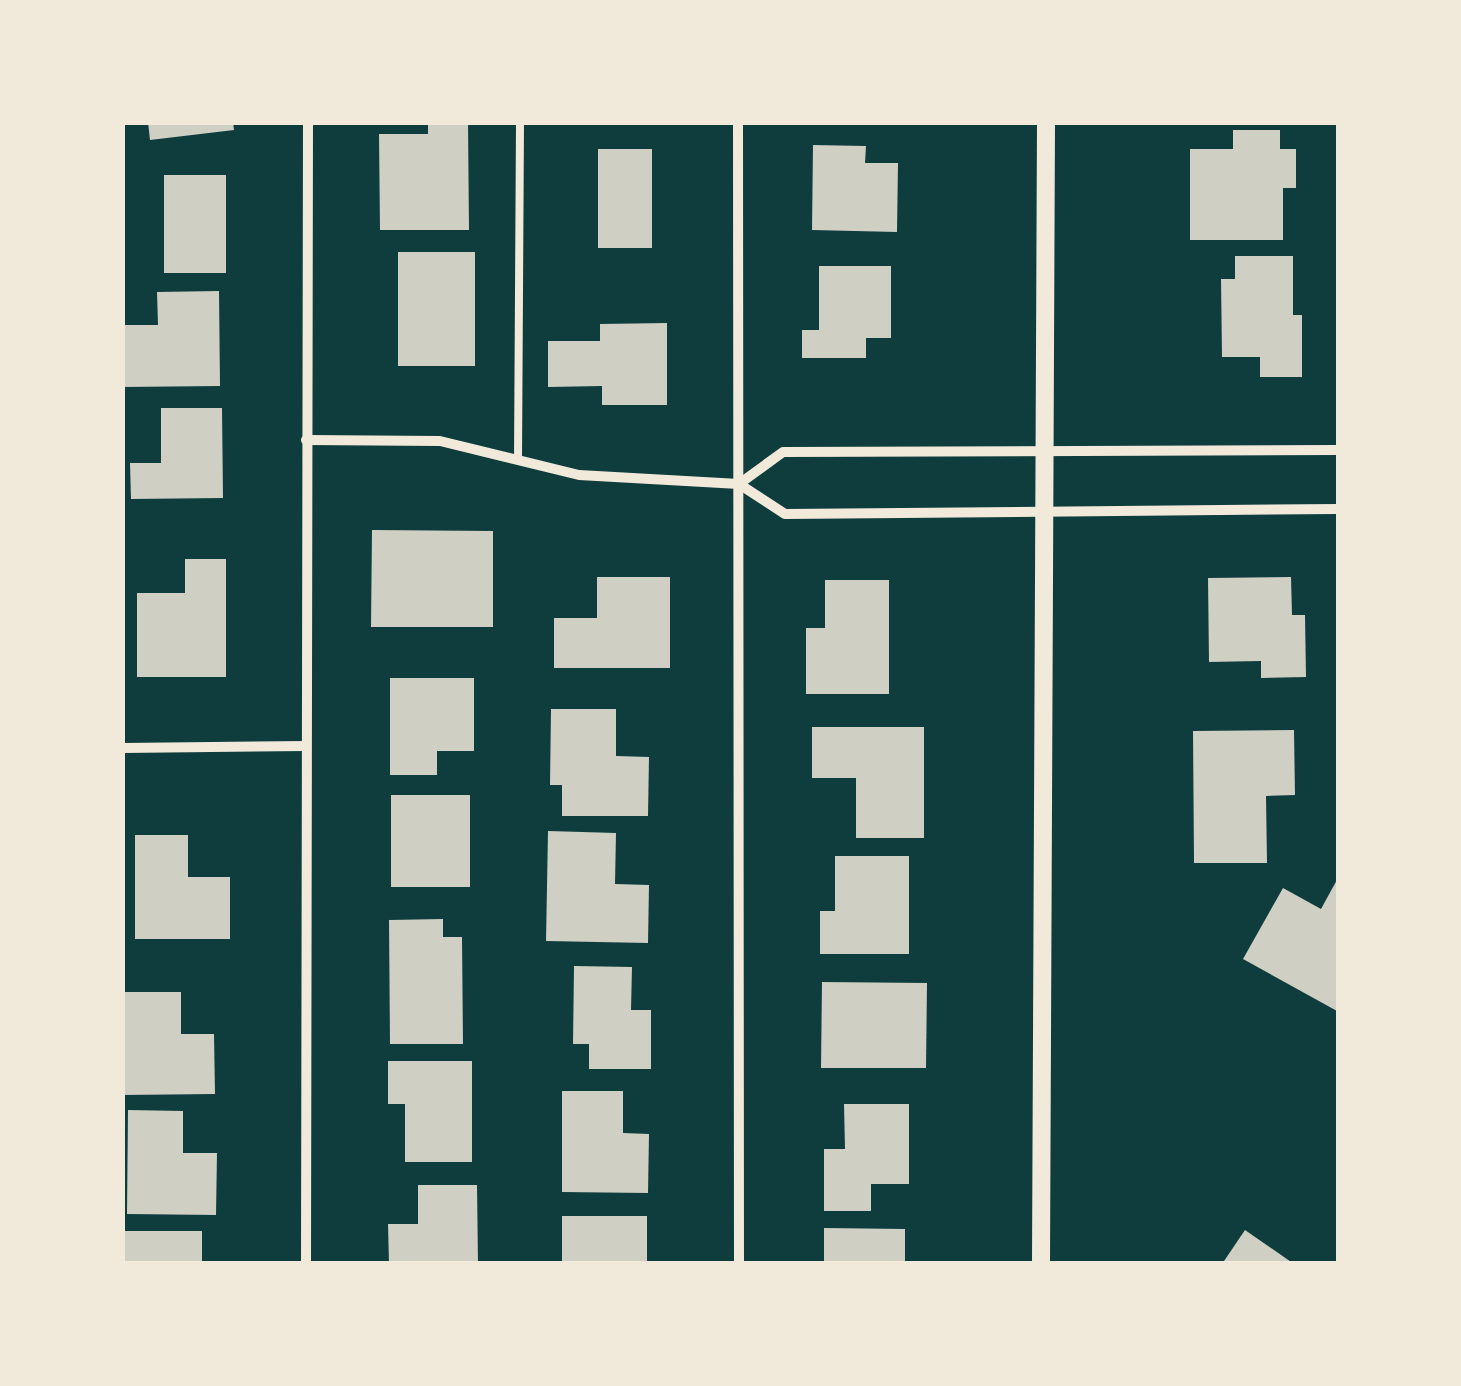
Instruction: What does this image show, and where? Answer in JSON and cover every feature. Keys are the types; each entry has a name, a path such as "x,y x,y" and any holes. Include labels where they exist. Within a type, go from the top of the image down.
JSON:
{"street":[{"path":"306,1264 308,122"},
{"path":"738,122 740,1264"},
{"path":"1040,1264 1046,122"},
{"path":"306,440 440,441 579,475 739,484 785,514 1338,509"},
{"path":"739,484 782,452 1338,450"},
{"path":"122,748 306,746"}],"lane":[{"path":"518,460 520,122"}],"building":[{"path":"148,122 233,122 234,130 150,140"},
{"path":"428,122 468,122 469,230 380,230 379,134 428,134"},
{"path":"1233,130 1280,130 1280,149 1296,149 1296,188 1283,188 1283,240 1190,240 1190,149 1233,149"},
{"path":"813,145 866,146 865,163 898,163 897,232 812,230"},
{"path":"598,149 652,149 652,248 598,248"},
{"path":"164,175 226,175 226,273 164,273"},
{"path":"398,252 475,252 475,366 398,366"},
{"path":"1235,256 1293,256 1293,315 1302,315 1302,377 1260,377 1260,357 1222,357 1221,279 1235,279"},
{"path":"819,266 891,266 891,338 866,338 866,358 802,358 802,330 819,330"},
{"path":"219,291 220,386 122,387 122,325 158,325 157,292"},
{"path":"667,323 667,405 602,405 602,386 548,387 548,341 600,341 600,324"},
{"path":"161,408 222,408 223,498 131,499 130,463 161,463"},
{"path":"372,530 493,531 493,627 371,627"},
{"path":"185,559 226,559 226,677 137,677 137,593 185,593"},
{"path":"597,577 670,577 670,668 554,668 554,618 597,618"},
{"path":"1291,577 1292,615 1305,615 1306,677 1261,678 1261,661 1209,662 1208,578"},
{"path":"825,580 889,580 889,694 806,694 806,628 825,628"},
{"path":"390,678 474,678 474,751 437,751 437,775 390,775"},
{"path":"551,709 616,709 616,756 649,757 648,816 562,816 562,785 550,785"},
{"path":"812,727 924,727 924,838 856,838 856,778 812,778"},
{"path":"1294,730 1295,795 1266,796 1267,863 1194,863 1193,731"},
{"path":"391,795 470,795 470,887 391,887"},
{"path":"548,831 616,833 615,884 649,885 648,943 546,941"},
{"path":"135,835 188,835 188,877 230,877 230,939 135,939"},
{"path":"835,856 909,856 909,954 820,954 820,911 835,911"},
{"path":"1338,878 1337,1011 1243,959 1283,888 1321,909"},
{"path":"443,919 443,937 462,937 463,1044 390,1044 389,920"},
{"path":"574,966 632,967 631,1010 651,1010 651,1069 589,1069 589,1044 573,1044"},
{"path":"822,982 927,983 926,1068 821,1068"},
{"path":"122,992 181,992 181,1034 214,1034 215,1094 122,1095"},
{"path":"388,1061 472,1061 472,1162 405,1162 405,1104 388,1104"},
{"path":"562,1091 623,1091 623,1133 649,1134 648,1193 562,1192"},
{"path":"844,1104 909,1104 909,1184 871,1184 871,1211 824,1211 824,1149 845,1149"},
{"path":"128,1110 183,1111 183,1153 217,1153 216,1215 127,1214"},
{"path":"418,1185 477,1185 478,1264 389,1264 388,1224 418,1224"},
{"path":"562,1216 647,1216 647,1264 562,1264"},
{"path":"824,1228 905,1229 905,1264 824,1264"},
{"path":"1245,1230 1294,1264 1222,1264"},
{"path":"123,1231 202,1231 202,1264 123,1264"}]}
